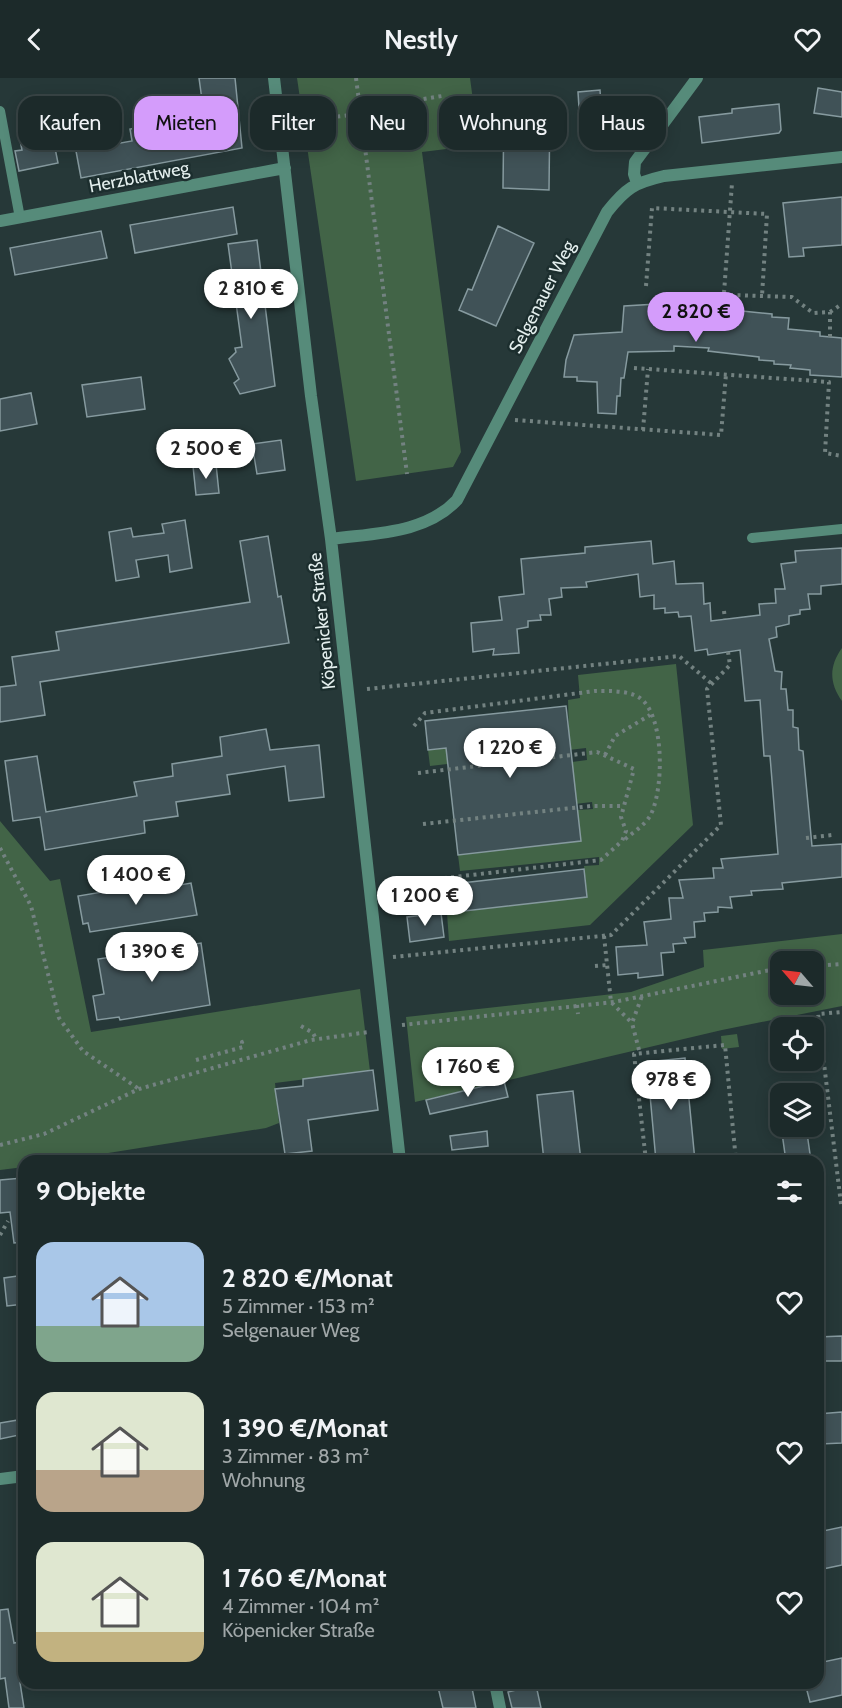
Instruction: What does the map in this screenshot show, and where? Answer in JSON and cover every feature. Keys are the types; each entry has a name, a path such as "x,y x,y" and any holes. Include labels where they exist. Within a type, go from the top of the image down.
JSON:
{"street":[{"name":"Köpenicker Straße","path":"274,78 331,539 399,1155"},
{"path":"637,183 634,174 635,162 697,78"},
{"name":"Selgenauer Weg","path":"331,539 414,527 444,514 457,500 607,212 622,192 637,183 664,176 842,157"},
{"name":"Herzblattweg","path":"0,221 285,168"},
{"path":"0,1479 18,1477"},
{"path":"496,1689 500,1708"}],"lane":[{"path":"0,111 20,218"},
{"path":"752,538 842,529"}],"path":[{"path":"356,78 358,96"},
{"path":"364,150 407,474"},
{"path":"724,293 731,169"},
{"path":"646,286 652,208 730,210 766,214 762,296"},
{"path":"730,295 792,297 813,313 830,312 842,304"},
{"path":"830,312 830,337"},
{"path":"634,368 829,381 825,453 842,456"},
{"path":"644,430 648,369"},
{"path":"515,420 721,435 726,374"},
{"path":"724,611 725,619"},
{"path":"393,957 611,934 721,825 707,689 730,665 728,652"},
{"path":"367,689 679,656 712,684"},
{"path":"414,726 425,713 595,691 615,691 639,697 650,715 658,751 659,790 650,816 601,860 428,880"},
{"path":"605,755 615,736 650,715"},
{"path":"418,773 597,752 634,769 621,817 626,831 622,841"},
{"path":"423,824 591,806 623,806"},
{"path":"806,838 832,835"},
{"path":"0,848 31,906 59,1018 83,1051 139,1089"},
{"path":"604,936 611,1002 632,1023 639,1050"},
{"path":"824,965 842,964"},
{"path":"596,966 607,965"},
{"path":"402,1025 611,1002 770,970"},
{"path":"632,1023 642,996"},
{"path":"577,1005 578,1014"},
{"path":"841,1204 818,1014 842,1012"},
{"path":"301,1026 313,1033 316,1039"},
{"path":"0,1145 44,1134 139,1089 316,1039 369,1032"},
{"path":"196,1060 234,1052 243,1047 242,1042 246,1041"},
{"path":"645,1155 634,1054 725,1045 735,1155"},
{"path":"234,1052 237,1061"},
{"path":"189,1075 191,1082"},
{"path":"125,1096 127,1102"},
{"path":"0,1235 8,1221"}],"green space":[{"path":"297,78 470,78 472,96 439,96 439,150 422,152 461,452 453,467 356,481 308,150 336,150 336,96 300,96"},
{"path":"842,648 842,701 835,688 832,674 835,661"},
{"path":"676,664 693,825 590,925 449,941 447,913 587,897 584,866 599,865 599,857 460,871 458,855 581,841 577,810 593,809 592,802 454,818 452,804 574,790 572,762 587,760 586,748 430,766 428,750 569,734 568,700 580,698 578,675"},
{"path":"0,821 50,881 60,879 91,1032 360,989 370,1071 275,1083 279,1123 266,1128 96,1155 18,1155 18,1168 0,1170"},
{"path":"842,934 842,1006 787,1017 770,1017 770,1020 415,1102 406,1017 631,992 704,967 703,950"},
{"path":"737,1034 739,1047 722,1049 721,1036"}],"building":[{"path":"199,78 235,78 237,96 201,96"},
{"path":"818,88 842,92 842,117 814,113"},
{"path":"600,90 600,96 579,96 579,108 578,92"},
{"path":"779,104 781,130 779,133 702,143 699,117 732,113 732,109"},
{"path":"238,108 242,148 238,149"},
{"path":"134,128 134,150 231,150 81,178 76,151 122,150 122,143 132,141 130,129"},
{"path":"55,150 58,163 19,171 15,151"},
{"path":"503,150 549,150 549,190 503,188"},
{"path":"842,197 842,245 803,248 804,256 789,257 783,203"},
{"path":"233,207 237,234 135,253 130,225"},
{"path":"498,226 534,243 496,326 459,310 468,289 472,290"},
{"path":"101,231 107,258 15,275 10,248"},
{"path":"257,240 275,386 240,394 234,383 239,379 229,359 236,352 235,348 242,347 228,244"},
{"path":"657,301 703,303 703,307 772,314 772,317 789,318 788,329 820,332 820,336 842,338 842,377 810,375 810,370 790,368 791,365 774,364 774,361 759,360 759,357 708,351 709,348 674,346 674,351 628,352 624,378 621,378 620,396 617,396 616,414 598,413 597,382 577,381 577,377 564,377 566,360 574,335 622,332 624,306 657,304"},
{"path":"141,377 145,409 87,417 82,385"},
{"path":"31,393 37,424 0,431 0,399"},
{"path":"281,440 285,470 257,474 252,444"},
{"path":"216,464 219,493 196,495 193,466"},
{"path":"185,520 192,568 170,572 168,555 136,560 139,577 116,581 109,532 131,528 133,537 164,533 162,524"},
{"path":"268,536 278,597 281,596 289,643 40,682 45,715 0,722 0,687 16,685 12,657 59,650 56,632 250,602 240,541"},
{"path":"651,541 653,564 674,561 676,584 703,583 704,604 710,603 711,621 760,615 759,604 776,603 775,589 785,589 781,564 796,562 795,551 842,548 842,584 821,586 821,594 808,594 810,609 800,610 800,614 789,616 789,624 776,627 777,637 769,639 775,671 782,672 781,689 786,689 788,710 793,710 793,727 798,728 799,750 803,751 812,846 842,844 842,877 782,883 783,889 751,891 752,895 730,897 732,908 718,907 718,912 704,913 705,921 694,922 695,937 684,938 686,943 673,944 674,952 661,953 663,975 638,978 638,973 618,975 616,947 647,945 644,922 671,919 669,898 683,898 679,880 714,878 713,868 723,868 721,859 778,854 770,756 764,756 760,700 745,701 740,650 708,655 707,649 695,651 691,616 679,617 678,612 665,613 665,608 654,609 654,595 640,597 638,574 586,582 587,587 561,588 562,597 549,599 551,615 540,615 541,620 528,621 528,627 517,629 519,653 493,655 494,649 473,652 471,623 502,620 499,597 524,594 521,559 585,553 585,547"},
{"path":"566,706 581,841 458,855 446,748 428,750 425,721"},
{"path":"266,729 270,750 319,745 324,797 289,801 285,766 227,775 230,794 176,802 178,816 144,821 145,833 45,850 40,817 13,821 5,761 37,756 46,812 137,796 134,782 173,776 172,764 222,756 220,737"},
{"path":"584,869 587,897 447,913 444,885"},
{"path":"156,883 157,889 191,883 197,915 90,932 88,923 83,924 78,896"},
{"path":"441,913 444,937 410,942 407,917"},
{"path":"201,943 210,1005 120,1020 119,1017 97,1020 93,996 104,994 98,959"},
{"path":"685,1058 694,1155 655,1155 647,1062"},
{"path":"373,1070 378,1110 308,1120 312,1151 285,1154 275,1089 303,1086 303,1079"},
{"path":"504,1081 508,1097 430,1114 426,1100"},
{"path":"573,1091 580,1155 543,1155 537,1095"},
{"path":"487,1131 488,1146 452,1150 450,1136"},
{"path":"783,1137 808,1137 810,1155 785,1155"},
{"path":"18,1178 18,1243 14,1243 10,1212 0,1213 0,1180"},
{"path":"18,1276 18,1305 7,1306 4,1278"},
{"path":"842,1336 842,1361 824,1361 824,1337"},
{"path":"842,1412 842,1443 824,1444 824,1414"},
{"path":"18,1420 18,1435 0,1439 0,1423"},
{"path":"842,1527 842,1565 824,1569 824,1531"},
{"path":"8,1609 14,1643 18,1642 18,1689 21,1689 24,1708 9,1708 5,1678 0,1679 0,1610"},
{"path":"842,1658 842,1695 810,1702 807,1689 824,1689 824,1662"},
{"path":"438,1689 472,1689 476,1708 443,1708"},
{"path":"537,1689 541,1708 512,1708 508,1692"}]}
